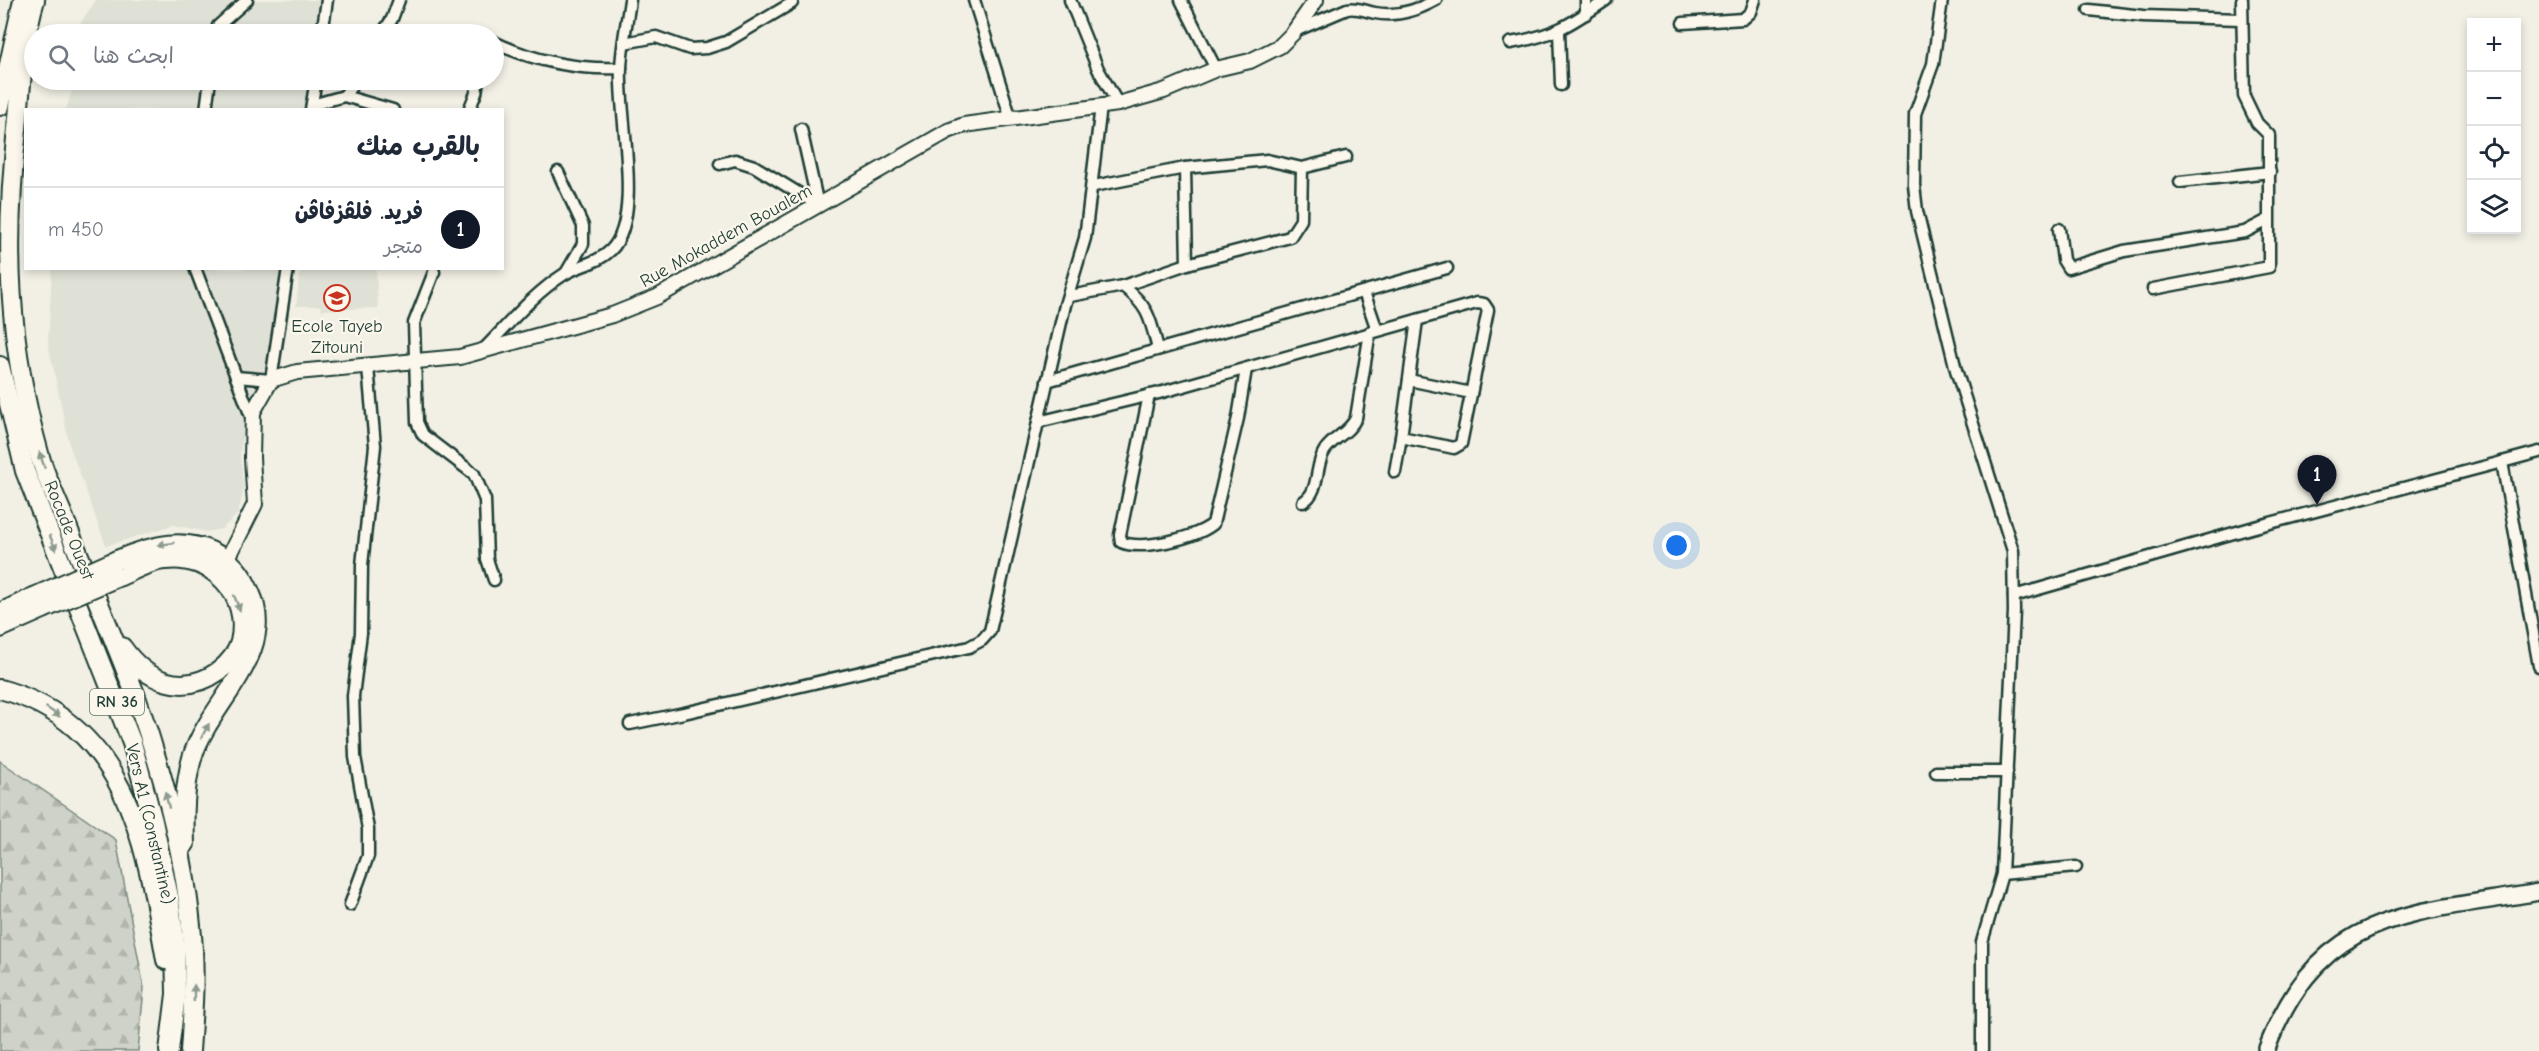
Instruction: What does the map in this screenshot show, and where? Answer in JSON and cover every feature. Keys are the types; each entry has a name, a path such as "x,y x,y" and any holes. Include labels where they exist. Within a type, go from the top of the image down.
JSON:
{"highway":[{"path":"0,106 23,0"},
{"name":"Rocade Ouest","path":"32,24 36,0"},
{"name":"Rocade Ouest","path":"24,67 11,184 8,260 11,303 22,380 41,459 155,753 186,891 191,925 195,991 190,1051"},
{"name":"Vers A1 (Constantine)","path":"0,366 25,471 129,733 150,810 170,897 175,943 176,994 169,1051"},
{"path":"108,627 130,659 148,676 170,684 191,685 209,678 227,665 239,645 243,622 238,602 223,567 207,549 172,543 150,546 118,569"},
{"path":"0,613 39,603 118,569 163,560 186,559 223,567 243,577 255,602 256,628 250,655 193,756 185,787 186,891"},
{"path":"0,628 39,603"},
{"path":"0,689 41,704 67,721 88,740 114,775 132,810 155,900 167,968 172,1026"}],"main road":[{"path":"2266,1051 2295,992 2320,960 2351,936 2399,916 2539,891"}],"street":[{"path":"220,24 247,0"},
{"path":"323,24 327,0"},
{"path":"389,24 399,0"},
{"path":"483,350 541,290 566,273 598,261 605,255 617,241 627,222 621,68 630,0"},
{"path":"974,0 1011,119"},
{"path":"1070,0 1098,69 1118,104"},
{"path":"1181,0 1216,69"},
{"name":"Rue Mokaddem Boualem","path":"271,380 297,372 460,357 612,315 657,297 948,131 964,125 1118,104 1164,91 1216,69 1250,61 1280,46 1316,0"},
{"path":"1294,31 1347,9 1354,8 1390,15 1415,9 1436,0"},
{"path":"1586,0 1586,14"},
{"path":"1510,43 1545,37 1559,31 1606,0"},
{"path":"1683,23 1743,19 1751,12 1755,0"},
{"path":"1942,0 1933,64 1915,114 1914,185 1917,211 1956,370 2013,551 2014,596 2002,874 1982,942 1982,1051"},
{"path":"2153,289 2269,267 2269,135 2258,123 2244,96 2242,0"},
{"path":"624,43 656,37 690,49 707,48 726,42 792,3"},
{"path":"2090,10 2143,16 2241,19"},
{"path":"1559,31 1561,85"},
{"path":"504,47 553,62 592,69 621,68"},
{"path":"206,108 209,90"},
{"path":"314,90 311,107 344,96 386,108"},
{"path":"344,96 348,90"},
{"path":"470,108 476,90"},
{"path":"630,724 969,647 982,640 990,631 1047,381 1085,238 1094,186 1101,106"},
{"path":"801,129 818,205"},
{"path":"1094,186 1185,168 1267,160 1302,168 1346,157"},
{"path":"720,164 735,160 754,166 818,205"},
{"path":"1185,168 1187,264"},
{"path":"1070,296 1123,286 1187,264 1290,237 1301,220 1302,168"},
{"path":"558,172 583,226 583,244 566,273"},
{"path":"2180,182 2270,172"},
{"path":"2059,229 2063,260 2068,268 2124,251 2245,232 2268,220"},
{"path":"1047,381 1447,267"},
{"path":"196,270 253,422"},
{"path":"223,567 255,504 253,412 271,380 288,270"},
{"path":"434,272 414,323 417,422 423,435 474,474 485,500 487,559 494,580"},
{"path":"1123,286 1144,305 1149,313 1158,349"},
{"path":"1303,502 1314,490 1317,469 1325,450 1353,425 1356,418 1373,331 1364,292"},
{"path":"1038,422 1246,369 1477,303 1484,304 1488,310 1466,427 1458,447 1401,437"},
{"path":"1395,472 1417,320"},
{"path":"350,905 368,856 368,829 355,757 352,696 361,633 362,565 375,446 368,367"},
{"path":"1149,395 1120,535 1121,542 1126,544 1150,546 1200,531 1213,524 1238,418 1246,369"},
{"path":"236,377 271,380"},
{"path":"1409,380 1472,393"},
{"path":"2014,596 2251,528 2539,452"},
{"path":"2502,462 2539,666"},
{"path":"207,549 230,544 242,533"},
{"path":"1936,772 2007,772"},
{"path":"2002,874 2076,867"}],"shaded area":[{"path":"96,0 324,0 320,24 81,24"},
{"path":"72,90 310,90 307,108 67,108"},
{"path":"52,270 281,270 266,366 242,439 240,456 244,488 238,514 222,529 207,532 173,525 106,546 70,447 48,343"},
{"name":"Ecole Tayeb Zitouni","path":"300,270 376,270 378,308 321,310 321,306 296,306"}],"green space":[{"path":"0,761 116,840 144,988 138,1051 0,1051"}],"place":[{"name":"Ecole Tayeb Zitouni","path":"337,298"},
{"name":"فريد. فلڤزفاڤن","path":"2317,505"}]}
